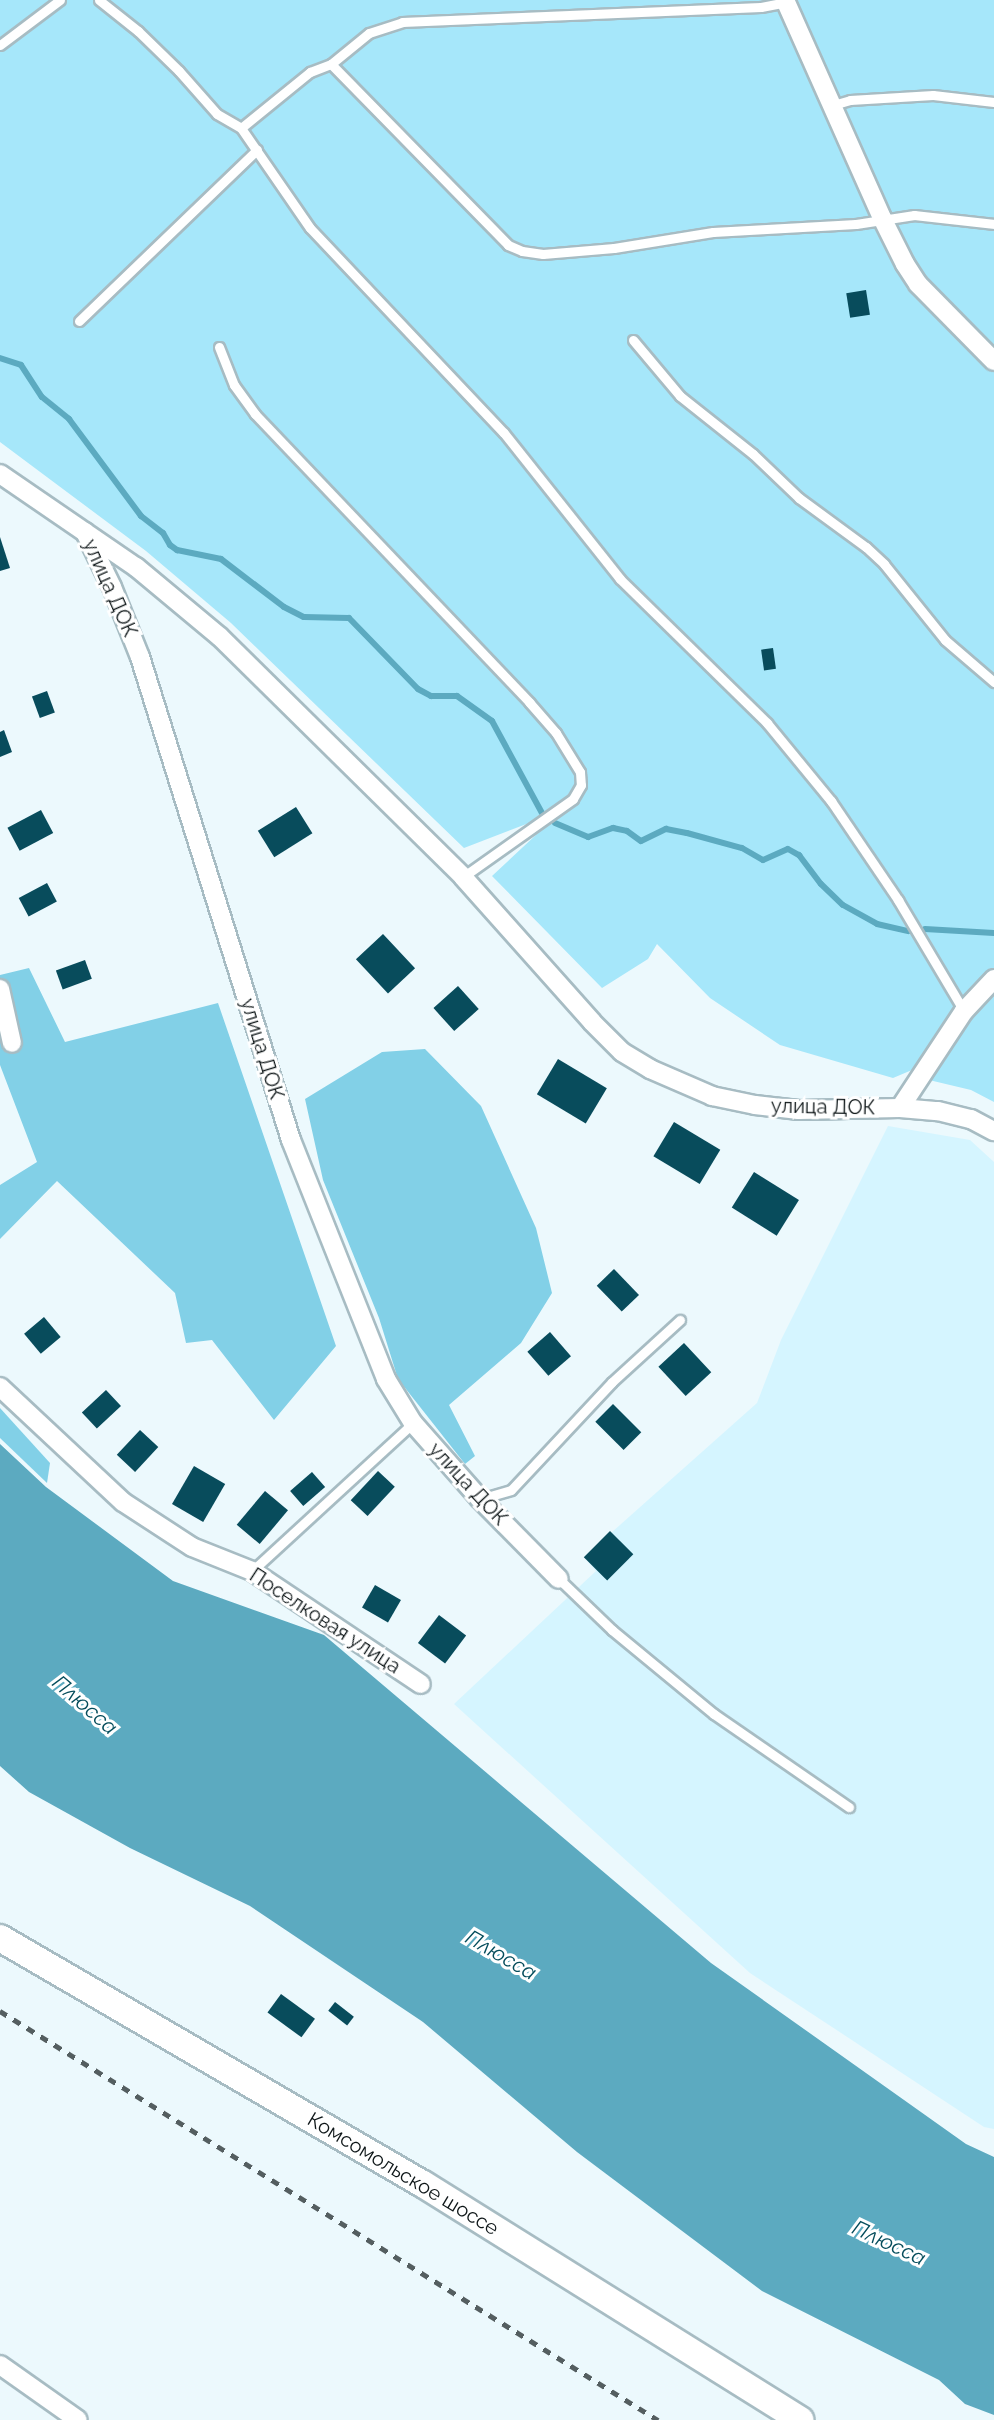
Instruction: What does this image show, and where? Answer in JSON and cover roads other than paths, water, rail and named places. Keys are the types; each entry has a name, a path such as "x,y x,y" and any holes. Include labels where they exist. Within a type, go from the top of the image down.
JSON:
{"main road":[{"name":"Комсомольское шоссе","path":"0,1938 423,2184 800,2420"}],"street":[{"path":"785,1 882,218 918,284 994,362"},
{"path":"0,474 85,530"},
{"name":"улица ДОК","path":"85,530 136,567 220,637 463,877 592,1022 622,1052 650,1069 712,1096 755,1105 799,1110 900,1108 938,1111 971,1119 994,1131"},
{"name":"улица ДОК","path":"85,530 112,587 140,657 291,1140 386,1379 413,1423 480,1499 559,1579"},
{"path":"900,1108 964,1011 994,979"},
{"path":"0,989 12,1043"},
{"name":"Поселковая улица","path":"0,1387 123,1502 192,1547 252,1571 421,1684"},
{"path":"0,2365 78,2420"}],"lane":[{"path":"0,45 60,0"},
{"path":"99,0 138,31 179,71 217,114 241,128 310,228 504,434 620,579 767,723 831,801 898,900 964,1011"},
{"path":"241,128 310,72 331,64 369,33 402,22 761,7 785,1"},
{"path":"331,64 508,245 522,251 543,254 614,248 714,232 855,224 882,218 914,215 994,224"},
{"path":"833,105 850,100 933,95 994,102"},
{"path":"79,321 257,150"},
{"path":"633,340 680,396 753,454 799,498 866,547 884,564 945,640 994,682"},
{"path":"219,347 234,385 255,414 529,702 556,733 580,772 581,785 573,799 463,877"},
{"path":"480,1499 511,1490 612,1382 680,1320"},
{"path":"252,1571 413,1423"},
{"path":"559,1579 612,1630 714,1714 849,1807"}],"water":[{"name":"Плюсса","path":"0,1444 46,1487 173,1581 324,1635 711,1963 966,2144 994,2157 994,2415 965,2404 939,2380 762,2291 577,2152 423,2022 250,1906 130,1848 29,1792 0,1766"}],"waterway":[{"path":"0,358 21,365 42,397 69,419 141,516 163,533 170,545 177,550 221,559 284,607 304,617 349,618 418,689 431,696 457,696 492,721 542,813"},
{"path":"555,823 588,837 613,828 627,831 641,841 666,829 742,848 763,860 788,849 799,855 821,884 843,905 877,924 908,931"},
{"path":"925,929 994,933"}],"railway":[{"path":"0,2011 658,2420"}]}
